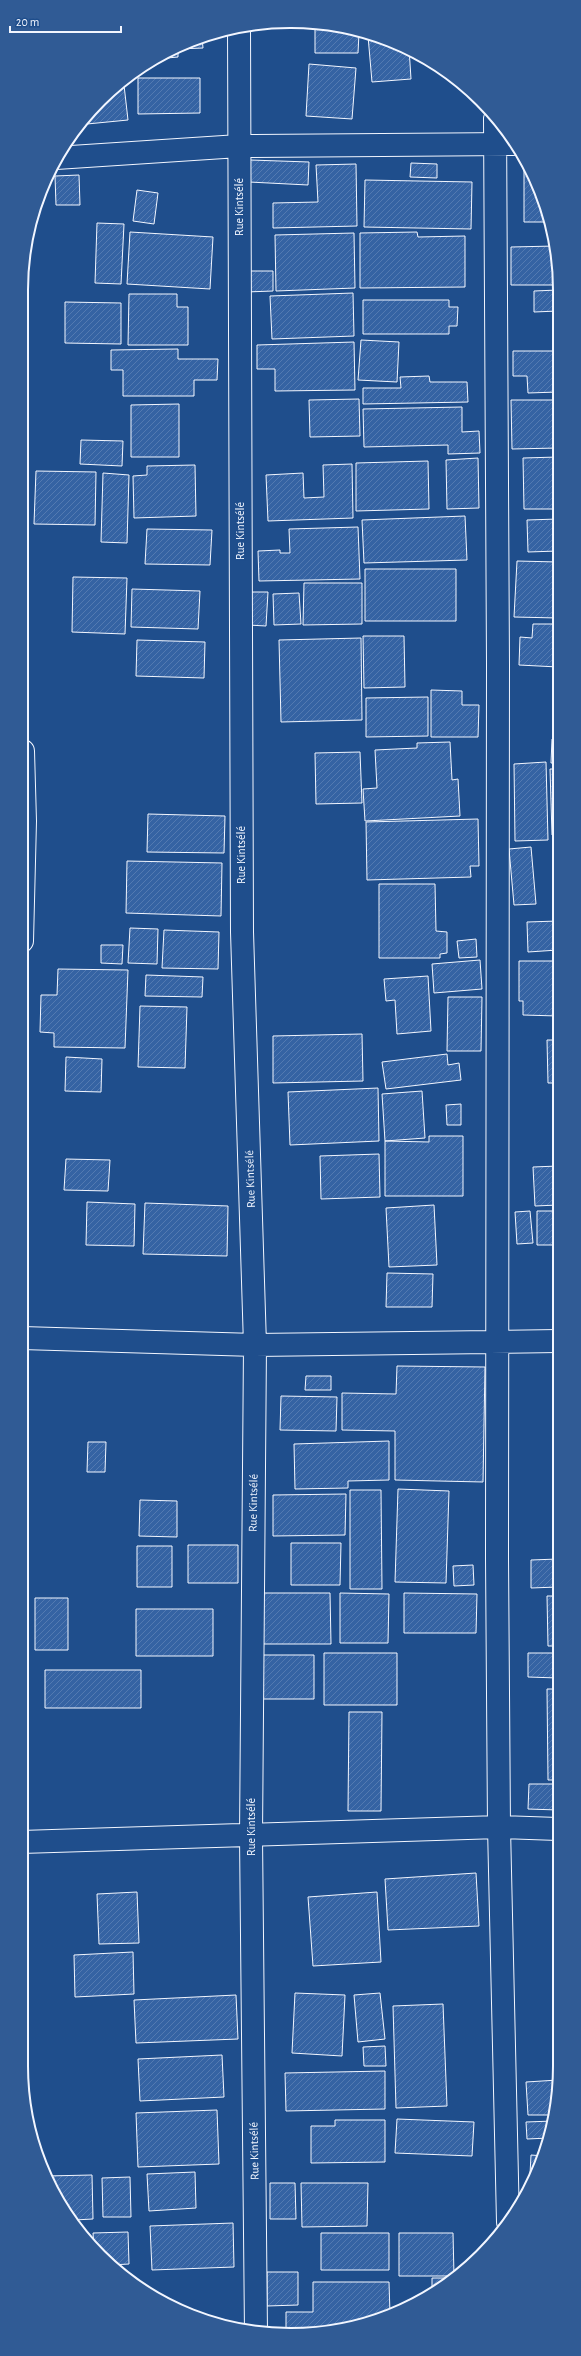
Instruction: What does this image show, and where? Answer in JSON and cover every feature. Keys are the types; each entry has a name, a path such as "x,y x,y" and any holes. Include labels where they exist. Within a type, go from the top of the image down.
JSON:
{"street":[{"name":"Rue Kintsélé","path":"239,33 238,146 242,932 255,1345 251,1836 256,2326"},
{"path":"500,132 504,144 498,656 496,1341 499,1827 508,2213"},
{"path":"64,157 238,146 504,144"},
{"path":"28,1338 255,1345 553,1340"},
{"path":"28,1842 499,1827 553,1829"}],"building":[{"path":"315,29 342,33 359,37 358,53 315,53"},
{"path":"368,40 410,56 411,79 372,82"},
{"path":"203,43 203,48 189,49"},
{"path":"178,53 178,57 169,58"},
{"path":"309,64 356,68 352,119 306,116"},
{"path":"138,78 200,78 200,113 138,114"},
{"path":"124,87 128,120 88,124"},
{"path":"250,160 309,162 308,185 249,182"},
{"path":"411,163 437,164 437,178 410,177"},
{"path":"356,164 357,226 273,228 273,203 318,202 316,165"},
{"path":"524,170 533,190 544,222 524,222"},
{"path":"79,175 80,205 56,205 55,176"},
{"path":"365,180 472,182 471,229 364,227"},
{"path":"137,190 158,193 154,224 133,221"},
{"path":"97,223 124,224 121,284 95,283"},
{"path":"130,232 213,237 210,289 127,284"},
{"path":"417,232 418,237 465,236 465,287 360,288 360,233"},
{"path":"354,233 355,288 276,291 275,235"},
{"path":"549,246 553,285 511,285 511,247"},
{"path":"245,271 273,271 273,291 246,292"},
{"path":"553,290 553,311 534,312 534,291"},
{"path":"353,293 354,336 272,339 270,296"},
{"path":"129,294 177,294 177,307 188,307 188,345 128,345"},
{"path":"363,300 449,300 449,307 458,307 457,326 449,326 449,334 363,334"},
{"path":"65,302 121,303 121,344 65,343"},
{"path":"361,340 399,342 397,382 358,380"},
{"path":"354,342 355,390 275,391 275,369 257,369 257,345"},
{"path":"178,349 178,359 218,359 217,380 194,380 194,396 123,396 123,370 111,370 111,350"},
{"path":"513,351 553,351 553,392 528,393 527,376 513,376"},
{"path":"429,376 430,382 467,382 468,402 363,404 363,388 401,388 400,377"},
{"path":"359,399 360,436 310,437 309,400"},
{"path":"511,400 553,400 553,448 512,449"},
{"path":"179,404 179,457 131,457 131,405"},
{"path":"462,407 462,432 479,431 480,453 448,454 448,445 364,447 363,409"},
{"path":"81,440 123,441 122,466 80,464"},
{"path":"553,457 553,509 524,509 523,458"},
{"path":"478,458 479,508 447,509 446,460"},
{"path":"428,461 429,509 356,511 356,463"},
{"path":"352,464 353,518 268,521 266,475 303,473 304,498 324,497 323,465"},
{"path":"195,465 196,516 134,518 133,476 147,475 147,466"},
{"path":"36,471 96,472 95,525 34,524"},
{"path":"103,473 129,475 127,543 101,542"},
{"path":"465,516 467,560 364,563 362,520"},
{"path":"553,519 553,551 528,552 527,520"},
{"path":"358,527 360,579 259,581 258,551 280,550 280,553 290,553 289,529"},
{"path":"147,529 212,530 210,565 145,564"},
{"path":"517,561 553,562 553,618 514,617"},
{"path":"365,569 456,569 456,621 365,621"},
{"path":"73,577 127,578 125,634 72,632"},
{"path":"304,583 362,583 362,624 303,625"},
{"path":"132,589 200,591 198,629 131,627"},
{"path":"250,592 268,592 266,626 248,625"},
{"path":"299,593 301,624 274,625 273,594"},
{"path":"533,624 553,624 553,667 519,665 520,637 532,638"},
{"path":"363,636 404,636 405,687 364,688"},
{"path":"361,638 362,720 281,722 279,640"},
{"path":"137,640 205,642 204,678 136,676"},
{"path":"431,690 462,691 462,705 479,705 478,737 431,737"},
{"path":"428,697 428,736 366,737 366,698"},
{"path":"552,739 553,739 553,763 551,763"},
{"path":"450,742 452,780 458,779 460,816 365,821 363,789 377,788 375,750 417,748 417,743"},
{"path":"360,752 362,803 316,804 315,753"},
{"path":"546,762 548,840 515,841 514,764"},
{"path":"550,769 553,769 552,835"},
{"path":"148,814 225,816 224,853 147,852"},
{"path":"478,819 479,866 470,866 471,877 367,880 366,822"},
{"path":"531,847 536,904 514,905 509,849"},
{"path":"127,861 222,863 221,916 126,913"},
{"path":"379,884 435,884 436,931 447,932 447,953 440,954 440,958 379,958"},
{"path":"553,921 553,950 528,952 527,922"},
{"path":"130,928 158,929 157,964 128,963"},
{"path":"164,930 219,932 218,969 162,968"},
{"path":"476,939 477,957 459,958 457,941"},
{"path":"101,945 123,945 122,964 101,963"},
{"path":"480,960 482,989 434,993 432,964"},
{"path":"519,961 553,961 553,1016 523,1015 523,1001 519,1001"},
{"path":"58,969 128,970 125,1048 54,1047 54,1033 40,1032 41,995 57,995"},
{"path":"146,975 203,977 202,997 145,996"},
{"path":"428,976 431,1031 397,1034 395,1000 386,1001 384,979"},
{"path":"448,997 482,997 481,1051 447,1051"},
{"path":"140,1006 187,1007 185,1068 138,1067"},
{"path":"362,1034 363,1081 273,1083 273,1036"},
{"path":"547,1040 553,1040 553,1083 548,1083"},
{"path":"447,1054 448,1065 459,1063 461,1080 386,1089 382,1062"},
{"path":"66,1057 102,1059 101,1092 65,1091"},
{"path":"378,1088 379,1141 290,1145 288,1092"},
{"path":"422,1091 425,1138 385,1141 382,1094"},
{"path":"461,1104 461,1125 447,1125 446,1105"},
{"path":"429,1136 463,1136 463,1196 385,1196 385,1141 429,1142"},
{"path":"379,1154 380,1197 321,1199 320,1156"},
{"path":"66,1159 110,1160 108,1191 64,1190"},
{"path":"553,1166 553,1205 535,1206 533,1167"},
{"path":"87,1202 135,1204 134,1246 86,1245"},
{"path":"145,1203 228,1206 227,1256 143,1254"},
{"path":"434,1205 437,1265 389,1267 386,1208"},
{"path":"530,1211 533,1243 517,1244 515,1212"},
{"path":"537,1211 553,1211 553,1245 537,1245"},
{"path":"387,1273 433,1274 432,1307 386,1307"},
{"path":"397,1366 485,1367 483,1482 395,1480 395,1431 342,1430 342,1393 396,1394"},
{"path":"306,1376 331,1376 331,1390 305,1390"},
{"path":"281,1396 337,1397 336,1431 280,1430"},
{"path":"389,1441 389,1480 348,1481 348,1488 295,1489 294,1444"},
{"path":"88,1442 106,1442 105,1472 87,1472"},
{"path":"398,1489 449,1491 446,1583 395,1582"},
{"path":"350,1490 381,1490 382,1589 350,1589"},
{"path":"346,1494 345,1535 273,1536 273,1495"},
{"path":"140,1500 177,1501 177,1537 139,1536"},
{"path":"291,1543 341,1543 340,1585 291,1585"},
{"path":"188,1545 238,1545 238,1583 188,1583"},
{"path":"137,1546 172,1546 172,1587 137,1587"},
{"path":"553,1559 553,1587 531,1588 531,1560"},
{"path":"473,1565 474,1585 454,1586 453,1566"},
{"path":"263,1593 330,1593 331,1644 262,1644"},
{"path":"340,1593 389,1594 388,1643 340,1643"},
{"path":"404,1593 477,1594 476,1633 404,1633"},
{"path":"547,1596 553,1596 553,1646 548,1646"},
{"path":"35,1598 68,1598 68,1650 35,1650"},
{"path":"136,1609 213,1609 213,1656 136,1656"},
{"path":"324,1653 397,1653 397,1705 324,1705"},
{"path":"528,1653 553,1653 553,1678 528,1677"},
{"path":"260,1655 314,1655 314,1699 260,1699"},
{"path":"45,1670 141,1670 141,1708 45,1708"},
{"path":"547,1689 553,1689 553,1780 548,1780"},
{"path":"349,1712 382,1712 381,1811 348,1811"},
{"path":"529,1784 553,1784 553,1810 528,1809"},
{"path":"476,1873 479,1926 388,1930 385,1879"},
{"path":"137,1892 139,1943 99,1944 97,1894"},
{"path":"377,1892 381,1962 313,1966 308,1897"},
{"path":"133,1952 134,1994 75,1997 74,1955"},
{"path":"295,1993 345,1995 342,2056 292,2053"},
{"path":"380,1993 385,2039 358,2042 354,1995"},
{"path":"236,1995 238,2039 136,2043 134,2000"},
{"path":"443,2004 447,2106 396,2108 393,2006"},
{"path":"385,2046 386,2066 364,2066 363,2047"},
{"path":"222,2055 224,2097 140,2101 138,2059"},
{"path":"385,2071 385,2109 286,2111 285,2073"},
{"path":"552,2080 548,2115 528,2115 526,2082"},
{"path":"217,2110 219,2164 138,2167 136,2113"},
{"path":"397,2119 474,2122 472,2156 395,2153"},
{"path":"335,2120 385,2120 385,2162 311,2163 311,2126 335,2126"},
{"path":"547,2121 542,2138 527,2139 526,2122"},
{"path":"531,2155 537,2155 533,2166 530,2173"},
{"path":"195,2172 196,2208 149,2211 147,2174"},
{"path":"92,2175 93,2219 78,2220 63,2197 52,2176"},
{"path":"130,2177 131,2217 103,2217 102,2178"},
{"path":"270,2183 295,2183 296,2219 270,2219"},
{"path":"301,2183 368,2183 367,2226 302,2227"},
{"path":"233,2223 234,2267 152,2270 150,2226"},
{"path":"128,2232 129,2264 119,2265 117,2263 93,2239 93,2233"},
{"path":"321,2233 389,2233 389,2270 321,2270"},
{"path":"399,2233 453,2233 454,2271 447,2276 399,2276"},
{"path":"267,2272 298,2272 298,2305 267,2306"},
{"path":"432,2278 444,2278 436,2284 432,2287"},
{"path":"313,2282 389,2282 390,2308 342,2323 325,2326 286,2328 286,2312 313,2312"}]}
